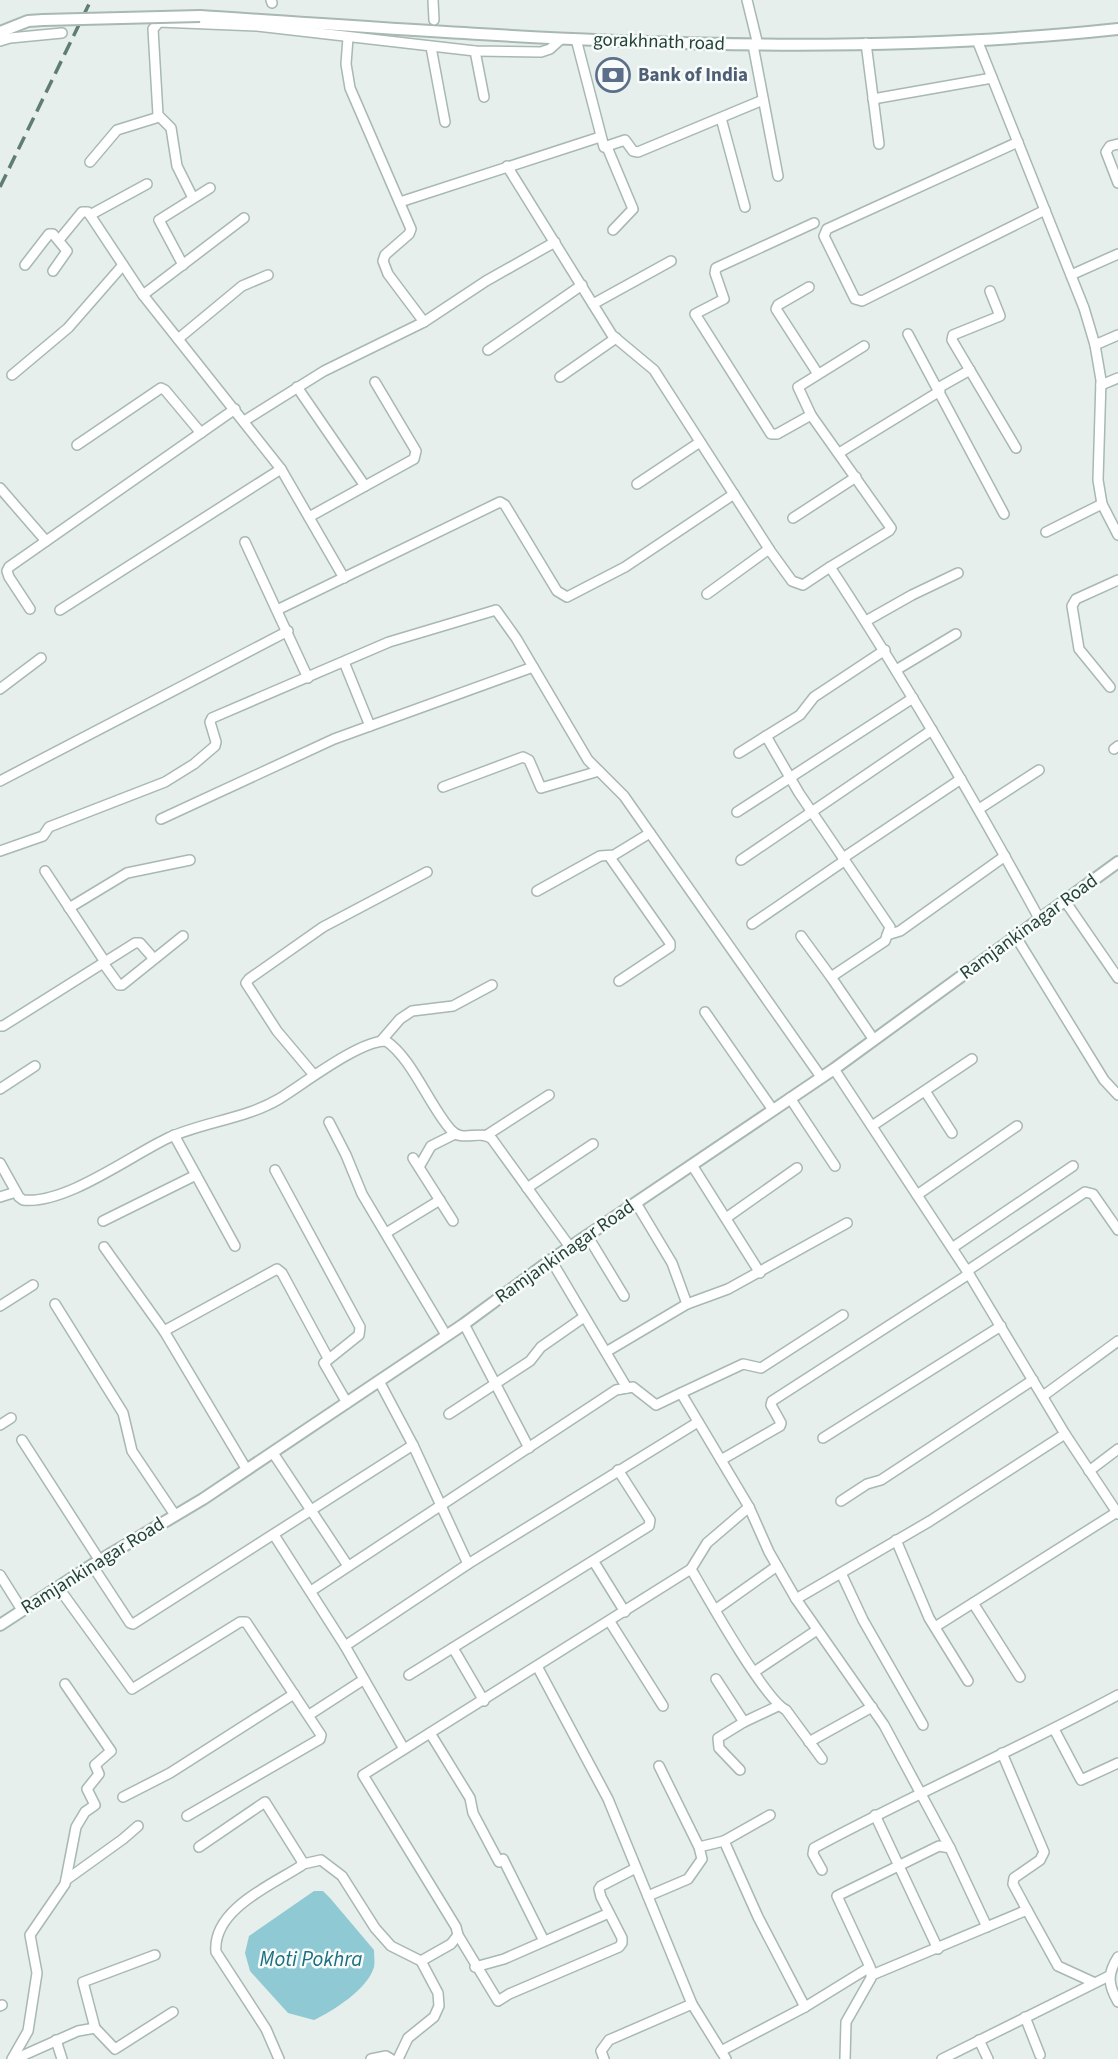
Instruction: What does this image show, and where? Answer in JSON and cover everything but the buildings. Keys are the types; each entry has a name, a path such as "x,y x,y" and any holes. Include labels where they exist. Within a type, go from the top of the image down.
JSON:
{"street":[{"path":"433,0 434,20"},
{"path":"747,0 778,176"},
{"name":"gorakhnath road","path":"0,32 28,21 200,16 561,39 755,45 977,40 1118,29"},
{"path":"193,198 177,166 171,128 159,117 153,29 159,22 257,26 475,51 541,52 550,49 561,39"},
{"path":"0,41 62,33"},
{"path":"348,38 346,64 350,88 410,223 410,234 389,250 383,261 388,274 424,322"},
{"path":"576,39 602,146 607,147 625,140 633,151 638,152 764,100"},
{"path":"977,40 1071,275 1095,345 1101,385 1098,480 1102,504 1118,535"},
{"path":"866,43 879,144"},
{"path":"431,47 445,121"},
{"path":"475,51 484,97"},
{"path":"873,99 992,78"},
{"path":"90,162 117,130 159,117"},
{"path":"721,118 746,207"},
{"path":"400,202 600,137"},
{"path":"1018,142 828,229 824,236 855,299 862,301 1045,210"},
{"path":"1118,144 1110,146 1106,152 1118,183"},
{"path":"607,147 633,209 612,230"},
{"path":"507,166 616,338 654,370 769,549 792,581 799,585 803,585 891,528 811,415 798,387 864,346"},
{"path":"90,215 147,184"},
{"path":"183,265 159,220 210,188"},
{"path":"59,240 82,212 90,215 143,295 281,469 344,578"},
{"path":"143,295 244,218"},
{"path":"811,415 777,435 771,433 695,314 724,299 715,273 716,268 814,223"},
{"path":"25,265 49,234 53,234 67,251 53,271"},
{"path":"244,421 324,371 424,322 486,281 555,242"},
{"path":"1071,275 1118,254"},
{"path":"593,304 671,261"},
{"path":"12,375 68,328 123,265"},
{"path":"178,339 242,286 268,275"},
{"path":"488,350 582,285"},
{"path":"808,287 778,305 776,309 818,374"},
{"path":"990,291 1000,316 952,337 1016,448"},
{"path":"908,334 1004,514"},
{"path":"1095,345 1118,335"},
{"path":"560,377 616,338"},
{"path":"839,453 970,370"},
{"path":"1101,385 1118,378"},
{"path":"309,517 416,455 375,382"},
{"path":"297,387 365,486"},
{"path":"77,445 160,388 201,433"},
{"path":"30,609 7,571 9,567 235,409"},
{"path":"637,484 700,442"},
{"path":"60,610 281,469"},
{"path":"793,518 856,477"},
{"path":"0,488 46,541"},
{"path":"278,610 500,502 505,505 557,591 567,597 625,567 734,494"},
{"path":"1046,532 1102,504"},
{"path":"245,542 308,678"},
{"path":"707,594 769,549"},
{"path":"830,566 885,650 979,809 1040,920"},
{"path":"866,621 958,573"},
{"path":"1110,687 1079,649 1072,606 1076,599 1118,580"},
{"path":"0,851 43,836 49,827 178,775 216,744 210,722 212,718 389,642 492,609 499,612 589,760 624,796 821,1077"},
{"path":"0,781 288,631"},
{"path":"896,670 956,634"},
{"path":"738,753 800,715 814,697 885,650"},
{"path":"0,689 41,658"},
{"path":"344,662 370,726"},
{"path":"161,819 334,739 533,667"},
{"path":"737,812 913,698"},
{"path":"741,860 932,730"},
{"path":"766,736 811,811 890,927 885,941 831,977"},
{"path":"443,787 523,757 529,760 541,788 599,771"},
{"path":"979,809 1039,770"},
{"path":"752,924 961,779"},
{"path":"537,891 600,856 610,856 650,833"},
{"path":"610,856 670,943 670,947 619,981"},
{"path":"887,935 900,931 1005,856"},
{"path":"69,908 127,873 190,860"},
{"name":"Ramjankinagar Road","path":"0,1625 247,1470 464,1324 587,1235 834,1069 1118,862"},
{"path":"45,871 120,986 183,936"},
{"path":"314,1075 277,1031 246,983 323,927 427,872"},
{"path":"1065,901 1118,978"},
{"path":"801,936 874,1040"},
{"path":"1016,937 1104,1080 1118,1095"},
{"path":"0,1026 137,943 154,959"},
{"path":"0,1163 23,1200 69,1191 174,1135 268,1104 358,1050 381,1041 400,1019 412,1012 453,1006 492,985"},
{"path":"705,1012 773,1110"},
{"path":"381,1041 390,1044 455,1134 460,1136 487,1135 549,1095"},
{"path":"872,1126 972,1059"},
{"path":"0,1089 35,1066"},
{"path":"834,1069 968,1273 1065,1434 1118,1513 935,1627"},
{"path":"925,1091 952,1133"},
{"path":"790,1098 835,1166"},
{"path":"329,1122 362,1194 446,1335"},
{"path":"917,1195 1017,1126"},
{"path":"453,1221 416,1163 430,1146 455,1134"},
{"path":"174,1135 235,1246"},
{"path":"487,1135 570,1247"},
{"path":"527,1188 593,1144"},
{"path":"692,1165 760,1273"},
{"path":"952,1248 1073,1166"},
{"path":"726,1218 797,1168"},
{"path":"275,1170 360,1327 359,1335 324,1363 347,1403"},
{"path":"103,1220 196,1175"},
{"path":"0,1197 16,1192"},
{"path":"721,1460 780,1426 771,1405 772,1401 968,1273 1085,1192 1093,1194 1118,1230"},
{"path":"386,1233 440,1200"},
{"path":"636,1203 672,1264 687,1304"},
{"path":"606,1352 687,1304 729,1289 848,1223"},
{"path":"587,1235 624,1296"},
{"path":"104,1247 164,1331 247,1470"},
{"path":"551,1260 627,1388"},
{"path":"164,1331 277,1269 282,1273 328,1358"},
{"path":"0,1306 33,1285"},
{"path":"55,1304 123,1413 132,1451 175,1515"},
{"path":"311,1591 615,1390 633,1387 656,1405 743,1364 761,1368 843,1315"},
{"path":"449,1414 530,1361 541,1347 584,1317"},
{"path":"464,1324 529,1448"},
{"path":"823,1438 1001,1325"},
{"path":"1042,1396 1118,1341"},
{"path":"841,1501 867,1484 881,1480 1033,1380"},
{"path":"379,1381 413,1445 468,1564"},
{"path":"681,1394 749,1507 796,1599 884,1725 922,1792 987,1927"},
{"path":"0,1425 10,1418"},
{"path":"345,1646 468,1564 698,1422"},
{"path":"796,1599 1065,1434"},
{"path":"22,1440 131,1625 413,1445"},
{"path":"1089,1471 1118,1450"},
{"path":"273,1453 348,1566"},
{"path":"409,1675 651,1524 618,1470"},
{"path":"636,1868 600,1886 601,1897 622,1938 619,1947 498,2001 475,1967 456,1927 364,1778 366,1773 538,1668 691,1569 713,1537 749,1507"},
{"path":"274,1535 345,1646 404,1749"},
{"path":"896,1540 935,1627 968,1681"},
{"path":"594,1562 625,1612"},
{"path":"715,1610 777,1566"},
{"path":"691,1569 754,1672 822,1759"},
{"path":"841,1573 863,1620 923,1725"},
{"path":"0,1574 22,1610"},
{"path":"58,1587 132,1689 243,1620 321,1735 320,1739 187,1816"},
{"path":"973,1603 1020,1677"},
{"path":"610,1622 663,1706"},
{"path":"754,1672 817,1630"},
{"path":"453,1648 484,1701"},
{"path":"538,1668 608,1799 692,2004 723,2055 871,1971 938,1949 1027,1910"},
{"path":"716,1679 744,1722"},
{"path":"309,1715 363,1680"},
{"path":"13,2059 28,2031 37,1973 30,1935 65,1884 76,1827 85,1812 96,1805 87,1789 99,1774 95,1765 111,1752 65,1684"},
{"path":"123,1797 170,1773 294,1694"},
{"path":"822,1870 813,1854 814,1848 1118,1695"},
{"path":"740,1770 717,1742 718,1738 778,1706"},
{"path":"809,1742 872,1707"},
{"path":"1054,1729 1081,1780 1118,1763"},
{"path":"430,1733 470,1798 473,1813 544,1941"},
{"path":"1002,1753 1044,1852 1040,1860 1014,1878 1013,1884 1058,1966 1093,1982"},
{"path":"648,1896 688,1879 702,1859 699,1847 659,1766"},
{"path":"199,1847 265,1802 303,1864"},
{"path":"699,1847 724,1841 770,1815"},
{"path":"875,1815 938,1949"},
{"path":"66,1880 138,1826"},
{"path":"724,1841 758,1917 805,2007"},
{"path":"871,1971 837,1896 939,1846 950,1849"},
{"path":"279,2059 266,2029 216,1952 217,1938 238,1906 303,1864 321,1860 342,1876 375,1927 391,1946 422,1961 438,1993 439,2007 434,2017 408,2038 398,2059"},
{"path":"475,1967 504,1959 609,1913"},
{"path":"422,1961 450,1944 458,1935"},
{"path":"155,1955 83,1982 95,2028 115,2049 173,2012"},
{"path":"1118,1957 1108,1976 1118,2003"},
{"path":"845,2059 846,2022 871,1971"},
{"path":"942,2059 1108,1976"},
{"path":"604,2059 601,2051 609,2040 692,2004"},
{"path":"1025,2017 1040,2054"},
{"path":"13,2059 78,2031 95,2028"},
{"path":"55,2040 62,2059"},
{"path":"979,2040 988,2059"},
{"path":"371,2059 386,2056 391,2059"}],"water":[{"name":"Moti Pokhra","path":"314,1891 323,1891 374,1950 374,1967 357,1991 340,2005 314,2020 288,2013 250,1971 245,1953 249,1936"}],"railway":[{"path":"0,187 91,0"}],"place":[{"name":"Bank of India","path":"613,75"}]}
